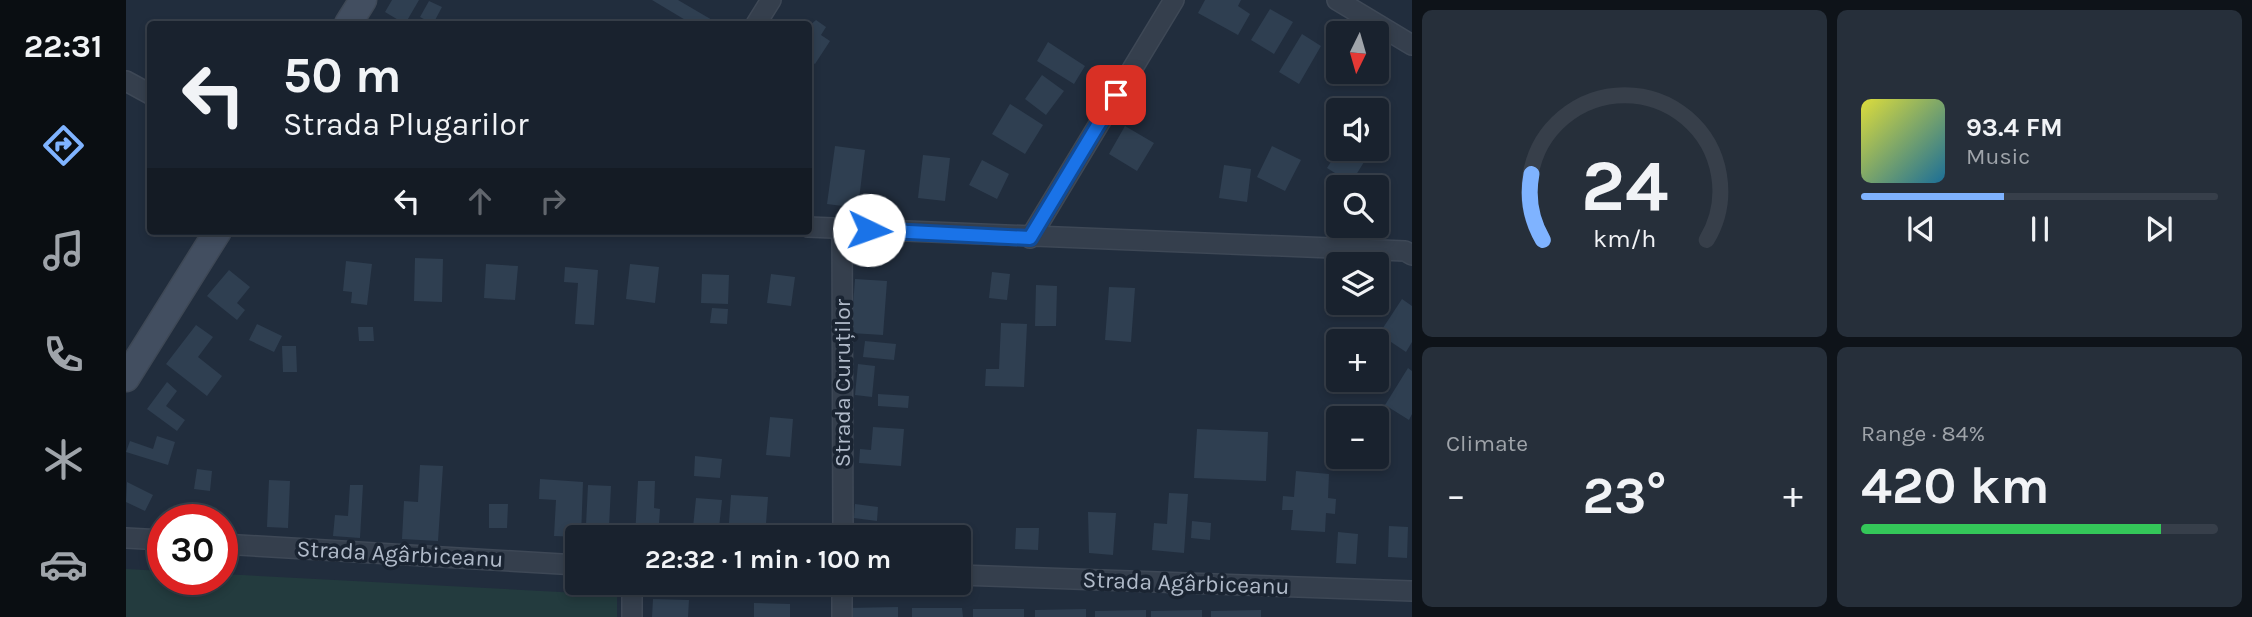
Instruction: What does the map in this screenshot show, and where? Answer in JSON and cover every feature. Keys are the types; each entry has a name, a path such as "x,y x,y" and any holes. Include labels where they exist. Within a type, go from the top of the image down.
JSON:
{"main road":[{"path":"350,21 363,0"},
{"path":"126,379 216,235"}],"street":[{"path":"758,21 771,0"},
{"path":"1030,238 1174,0"},
{"path":"1337,0 1412,46"},
{"path":"126,81 147,92"},
{"path":"812,228 1030,238 1410,248"},
{"name":"Strada Curuților","path":"842,228 842,525"},
{"path":"126,538 147,539"},
{"name":"Strada Agârbiceanu","path":"238,545 565,564"},
{"name":"Strada Agârbiceanu","path":"971,575 1412,591"},
{"path":"632,595 632,617"},
{"path":"842,595 842,617"}],"green space":[{"path":"126,569 147,570 147,595 238,595 238,575 565,592 565,595 617,595 617,617 126,617"}],"building":[{"path":"392,0 419,0 407,21 400,21 385,12"},
{"path":"652,0 678,0 714,21 687,21"},
{"path":"1205,0 1241,0 1238,6 1250,14 1238,35 1198,13"},
{"path":"429,1 442,7 435,21 420,17"},
{"path":"1270,9 1293,22 1274,54 1251,40"},
{"path":"816,20 826,27 821,35 830,41 815,64 812,62 812,24"},
{"path":"1302,34 1321,46 1299,84 1279,72"},
{"path":"1048,42 1085,66 1074,84 1037,61"},
{"path":"1042,75 1064,91 1046,115 1025,99"},
{"path":"1010,104 1043,125 1025,154 992,134"},
{"path":"1125,126 1154,143 1137,171 1109,154"},
{"path":"835,146 865,150 858,208 827,204"},
{"path":"1272,146 1301,160 1285,191 1257,177"},
{"path":"923,155 950,158 945,201 918,198"},
{"path":"982,160 1009,174 997,199 969,185"},
{"path":"1331,161 1365,161 1356,175 1338,175 1327,168"},
{"path":"1224,165 1251,169 1247,202 1219,198"},
{"path":"415,258 443,259 442,302 414,301"},
{"path":"346,261 372,264 367,305 351,303 352,292 343,291"},
{"path":"486,264 518,266 515,300 484,298"},
{"path":"630,264 659,267 655,303 626,299"},
{"path":"565,267 598,270 594,325 575,324 578,283 564,282"},
{"path":"229,270 250,287 237,303 245,310 237,320 207,296"},
{"path":"992,272 1010,274 1007,300 989,298"},
{"path":"702,274 729,275 728,304 701,303"},
{"path":"771,274 795,277 791,306 767,303"},
{"path":"855,279 887,281 883,335 851,333"},
{"path":"1036,285 1057,286 1056,326 1035,326"},
{"path":"1109,287 1135,288 1131,342 1105,340"},
{"path":"1402,299 1412,306 1412,342 1406,352 1389,341 1389,329 1382,329"},
{"path":"712,308 728,309 727,324 710,323"},
{"path":"1001,323 1027,324 1024,387 985,386 986,369 999,369"},
{"path":"257,324 282,336 274,352 249,340"},
{"path":"196,325 213,337 198,357 222,376 207,396 166,364"},
{"path":"358,327 373,327 374,341 359,341"},
{"path":"865,341 896,344 894,360 863,357"},
{"path":"282,346 296,346 297,372 283,372"},
{"path":"858,364 875,366 872,397 855,395"},
{"path":"1408,368 1412,371 1412,414 1409,420 1385,405"},
{"path":"167,382 177,391 166,406 185,420 177,431 147,409"},
{"path":"878,394 909,396 908,408 878,406"},
{"path":"770,417 793,419 790,457 766,455"},
{"path":"873,427 904,429 901,466 859,463 860,449 871,450"},
{"path":"1197,429 1268,432 1266,481 1194,478"},
{"path":"157,436 175,442 168,465 126,452 130,441 153,449"},
{"path":"695,456 722,459 720,478 694,476"},
{"path":"420,465 443,466 438,541 402,539 404,501 418,502"},
{"path":"197,469 212,471 210,491 194,489"},
{"path":"1296,471 1329,474 1328,498 1336,499 1335,514 1326,513 1325,532 1291,530 1293,510 1282,510 1283,496 1294,497"},
{"path":"540,479 583,482 581,525 565,525 565,536 554,536 556,500 539,499"},
{"path":"269,480 290,481 288,528 267,527"},
{"path":"638,481 655,481 654,508 660,509 659,524 636,525"},
{"path":"127,482 153,495 145,511 126,502"},
{"path":"350,485 363,485 360,538 333,536 335,515 348,516"},
{"path":"588,485 611,486 609,525 586,525"},
{"path":"1169,493 1188,494 1184,553 1152,550 1154,523 1167,524"},
{"path":"731,495 768,497 766,525 729,525"},
{"path":"696,498 722,500 719,525 693,525"},
{"path":"489,504 508,504 507,528 489,528"},
{"path":"855,504 878,507 877,521 854,518"},
{"path":"1088,512 1116,513 1113,555 1089,553"},
{"path":"1192,521 1211,523 1210,540 1191,538"},
{"path":"1389,526 1408,527 1407,558 1388,557"},
{"path":"1016,528 1039,528 1038,550 1015,549"},
{"path":"1338,532 1358,534 1356,564 1336,563"},
{"path":"653,599 689,600 688,617 652,617"},
{"path":"754,603 790,604 790,617 754,617"},
{"path":"898,607 898,617 848,617 848,608"},
{"path":"912,608 962,608 963,617 912,617"},
{"path":"973,609 1024,609 1024,617 973,617"},
{"path":"1086,609 1086,617 1035,617 1035,610"},
{"path":"1146,610 1146,617 1095,617 1095,611"},
{"path":"1202,610 1202,617 1151,617 1151,611"},
{"path":"1261,610 1261,617 1211,617 1211,611"}],"route":[{"path":"869,230 1030,238 1116,95"}]}
